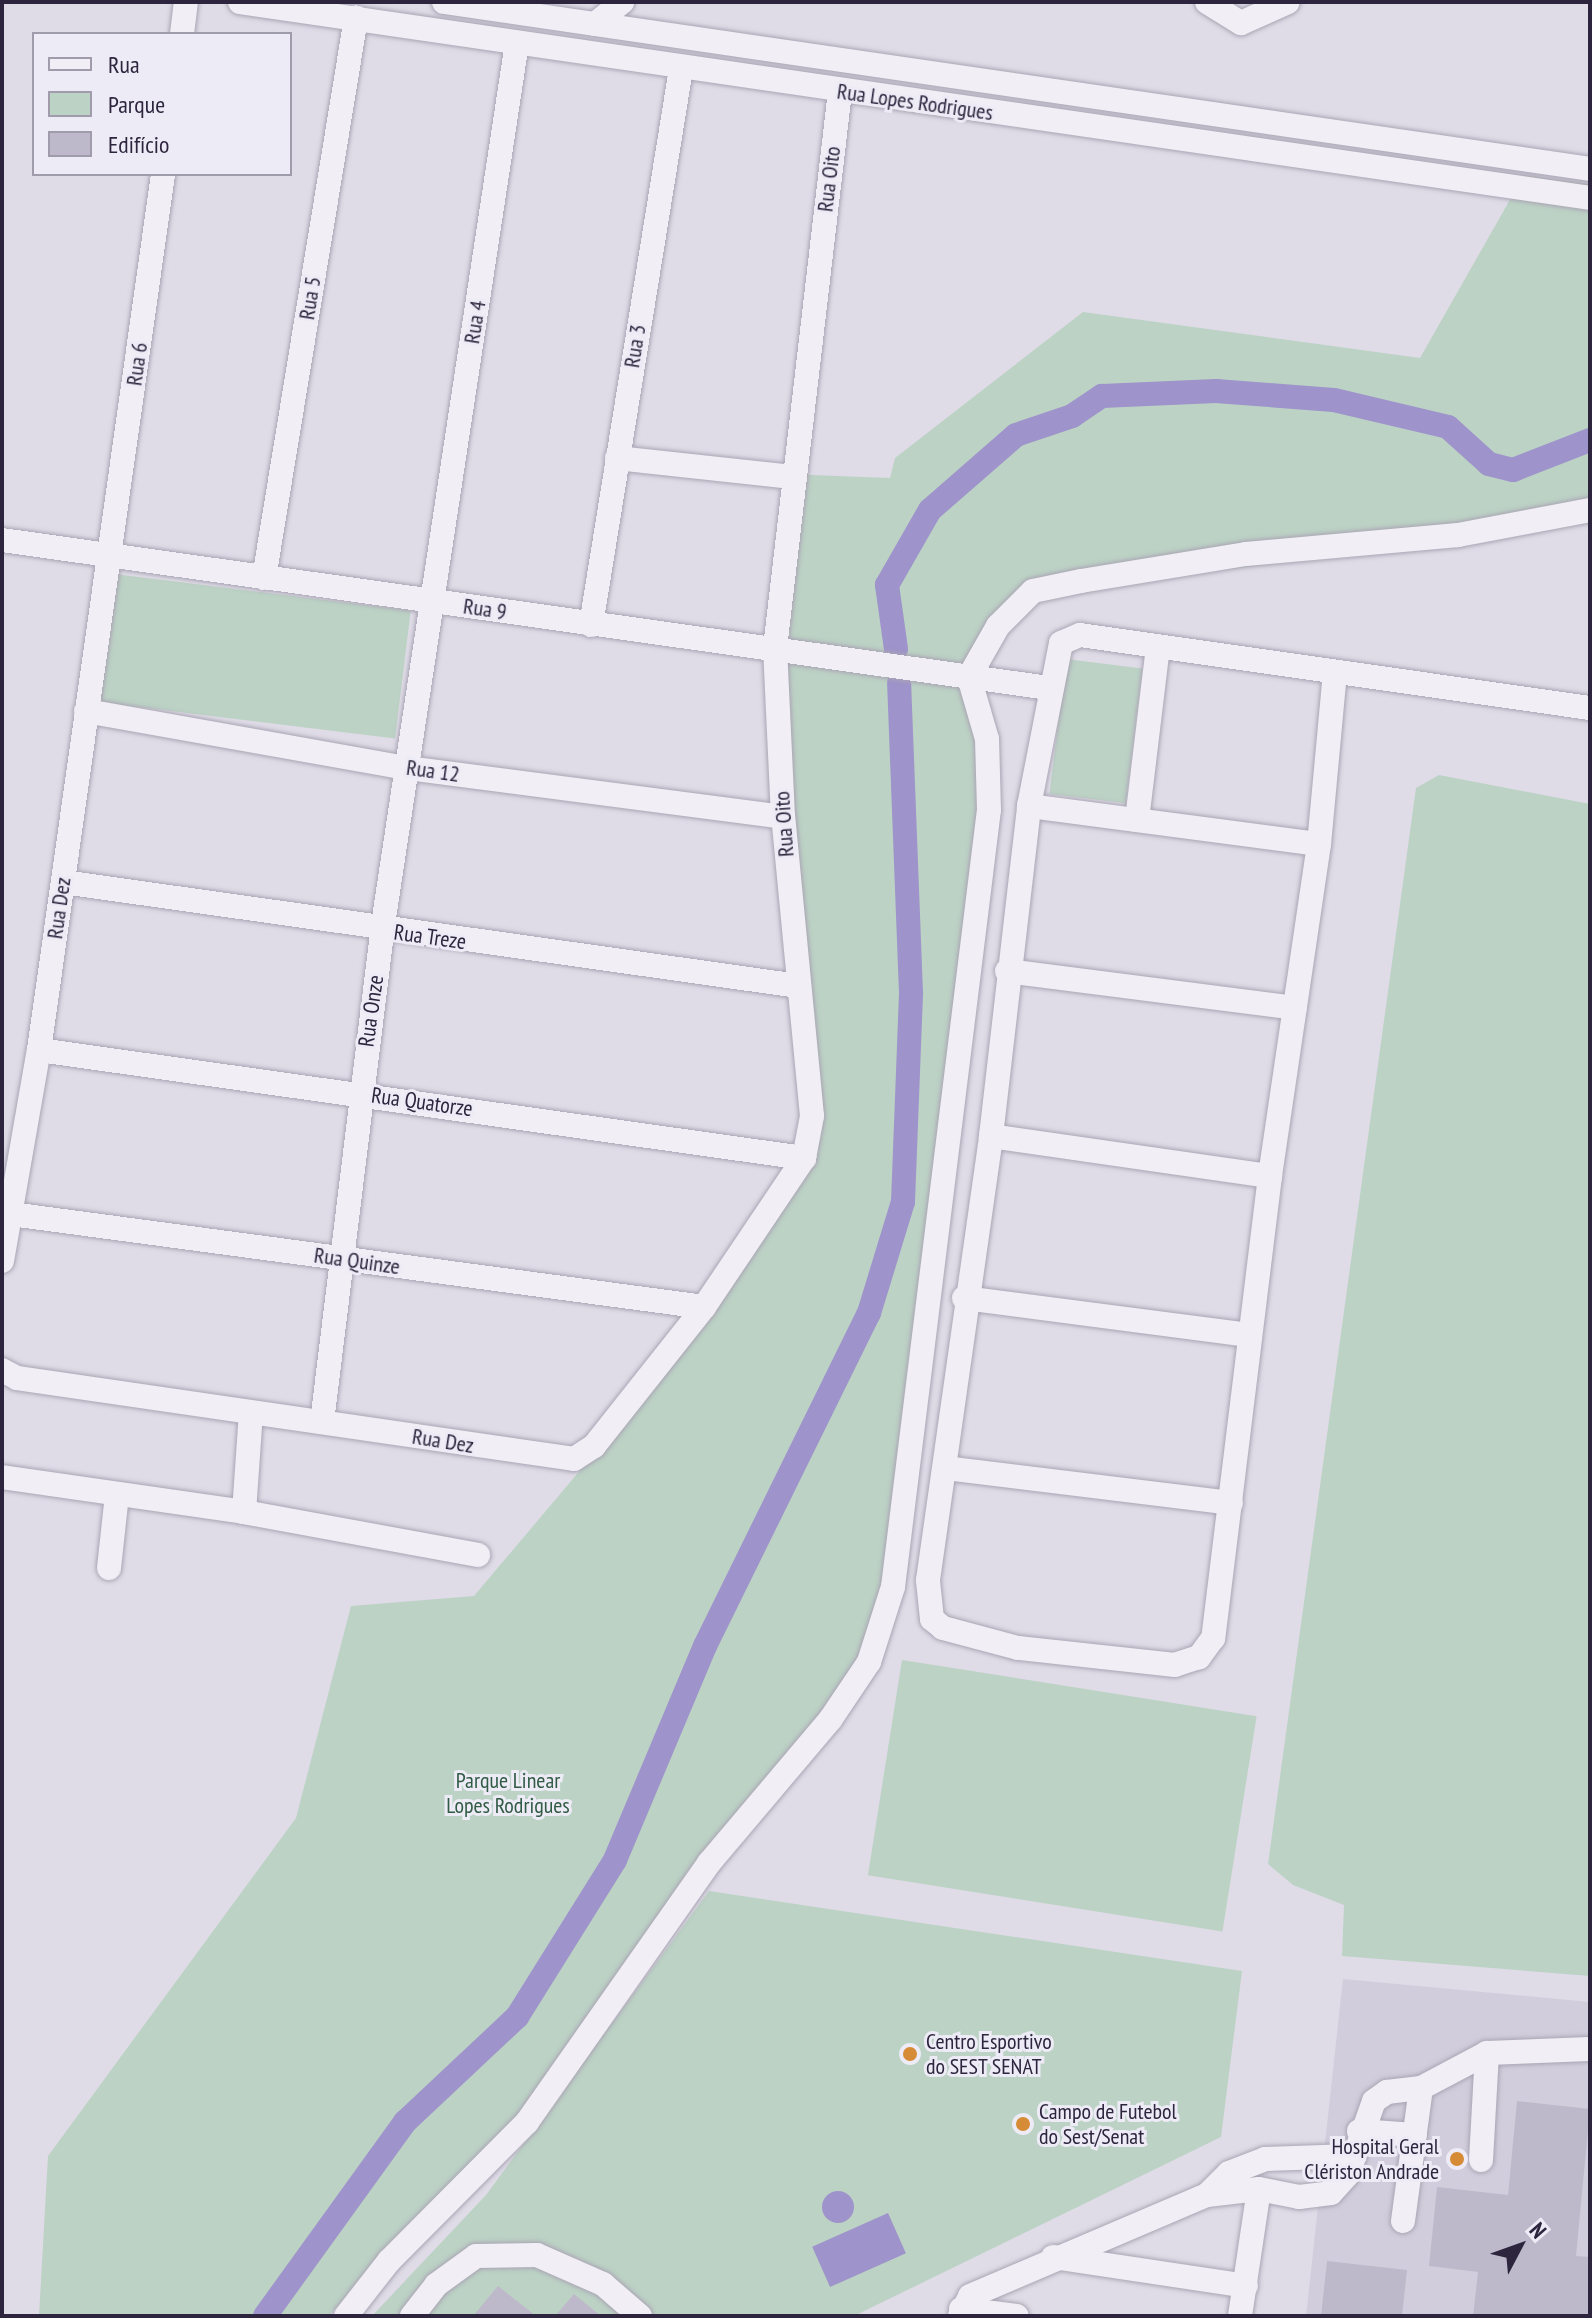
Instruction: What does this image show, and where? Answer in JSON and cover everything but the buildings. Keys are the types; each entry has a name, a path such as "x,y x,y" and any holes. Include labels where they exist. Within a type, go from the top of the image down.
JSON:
{"street":[{"path":"182,32 186,2"},
{"name":"Rua Lopes Rodrigues","path":"240,2 297,6 681,69 1590,198"},
{"name":"Rua Lopes Rodrigues","path":"444,2 552,10 595,24 1590,169"},
{"path":"595,24 622,2"},
{"path":"1212,7 1241,23 1288,2"},
{"name":"Rua 5","path":"264,578 356,18"},
{"name":"Rua 4","path":"432,602 517,43"},
{"path":"724,75 727,43"},
{"name":"Rua 3","path":"591,625 681,69"},
{"path":"1038,120 1043,90"},
{"name":"Rua Oito","path":"554,1457 574,1459 594,1446 704,1307 804,1158 812,1116 783,817 775,648 792,477 840,91"},
{"name":"Rua 6","path":"111,555 163,176"},
{"path":"617,458 792,477"},
{"path":"346,2316 389,2261 476,2181 527,2122 709,1863 830,1720 869,1662 893,1587 989,810 987,739 969,677 998,626 1033,591 1246,554 1458,535 1590,510"},
{"name":"Rua 9","path":"2,540 1048,688"},
{"name":"Rua Dez","path":"2,1261 39,1050 111,555"},
{"name":"Rua Onze","path":"322,1422 344,1259 360,1093 432,602"},
{"path":"1335,672 1319,844 1249,1335 1216,1624 1199,1657 1175,1665 1018,1648 943,1628 932,1619 928,1580 946,1468 964,1298 991,1136 1007,971 1029,806 1048,688 1061,643 1071,636 1158,647 1590,708"},
{"path":"1137,820 1158,647"},
{"name":"Rua 12","path":"86,711 407,768 783,817"},
{"path":"1029,806 1319,844"},
{"name":"Rua Treze","path":"63,882 382,931 798,986"},
{"path":"1007,971 1295,1008"},
{"name":"Rua Quatorze","path":"39,1050 804,1158"},
{"path":"991,1136 1270,1176"},
{"name":"Rua Quinze","path":"11,1214 704,1307"},
{"path":"964,1298 1249,1335"},
{"name":"Rua Dez","path":"2,1370 17,1378 554,1457"},
{"path":"244,1512 251,1413"},
{"path":"946,1468 1231,1503"},
{"path":"2,1477 244,1512 478,1555"},
{"path":"109,1568 117,1494"},
{"path":"1017,2316 960,2312 970,2296 1053,2257 1207,2195 1259,2189 1299,2197 1331,2193 1348,2174 1359,2131 1374,2101 1387,2092 1421,2088 1487,2053 1590,2049"},
{"path":"1481,2160 1487,2053"},
{"path":"1403,2221 1421,2088"},
{"path":"1359,2131 1415,2135"},
{"path":"1207,2195 1229,2173 1265,2159 1352,2156"},
{"path":"1240,2316 1259,2189"},
{"path":"412,2316 436,2285 476,2256 537,2255 603,2284 640,2316"},
{"path":"1053,2257 1246,2286"}],"shaded area":[{"name":"Hospital Geral Clériston Andrade","path":"1343,1979 1590,2002 1590,2316 1306,2316"},
{"path":"838,2191 849,2196 854,2207 849,2218 838,2223 827,2218 822,2207 827,2196"},
{"path":"888,2213 906,2253 830,2287 812,2247"}],"green space":[{"name":"Parque Linear Lopes Rodrigues","path":"1524,175 1590,184 1590,516 1457,542 1038,592 979,660 990,736 890,1588 866,1664 520,2128 328,2316 39,2316 48,2156 296,1818 351,1606 474,1596 588,1461 805,1160 779,817 786,474 890,478 895,458 1083,312 1420,358"},
{"path":"114,574 411,610 395,738 98,702"},
{"path":"1066,659 1142,668 1126,803 1049,794"},
{"path":"1439,775 1590,804 1590,1976 1342,1956 1344,1905 1293,1885 1268,1864 1416,788"},
{"path":"902,1660 1257,1716 1222,1931 868,1875"},
{"name":"Centro Esportivo do SEST SENAT","path":"709,1891 1242,1971 1221,2137 854,2316 372,2316 486,2195"}],"waterway":[{"path":"896,649 887,585 930,510 1016,435 1072,416 1102,396 1216,391 1334,400 1448,427 1489,464 1513,470 1590,440"},
{"path":"265,2316 405,2122 517,2017 615,1860 705,1646 869,1313 903,1202 911,993 899,683"}],"place":[{"name":"Centro Esportivo do SEST SENAT","path":"910,2054"},
{"name":"Campo de Futebol do Sest/Senat","path":"1023,2124"},
{"name":"Hospital Geral Clériston Andrade","path":"1457,2159"}]}
